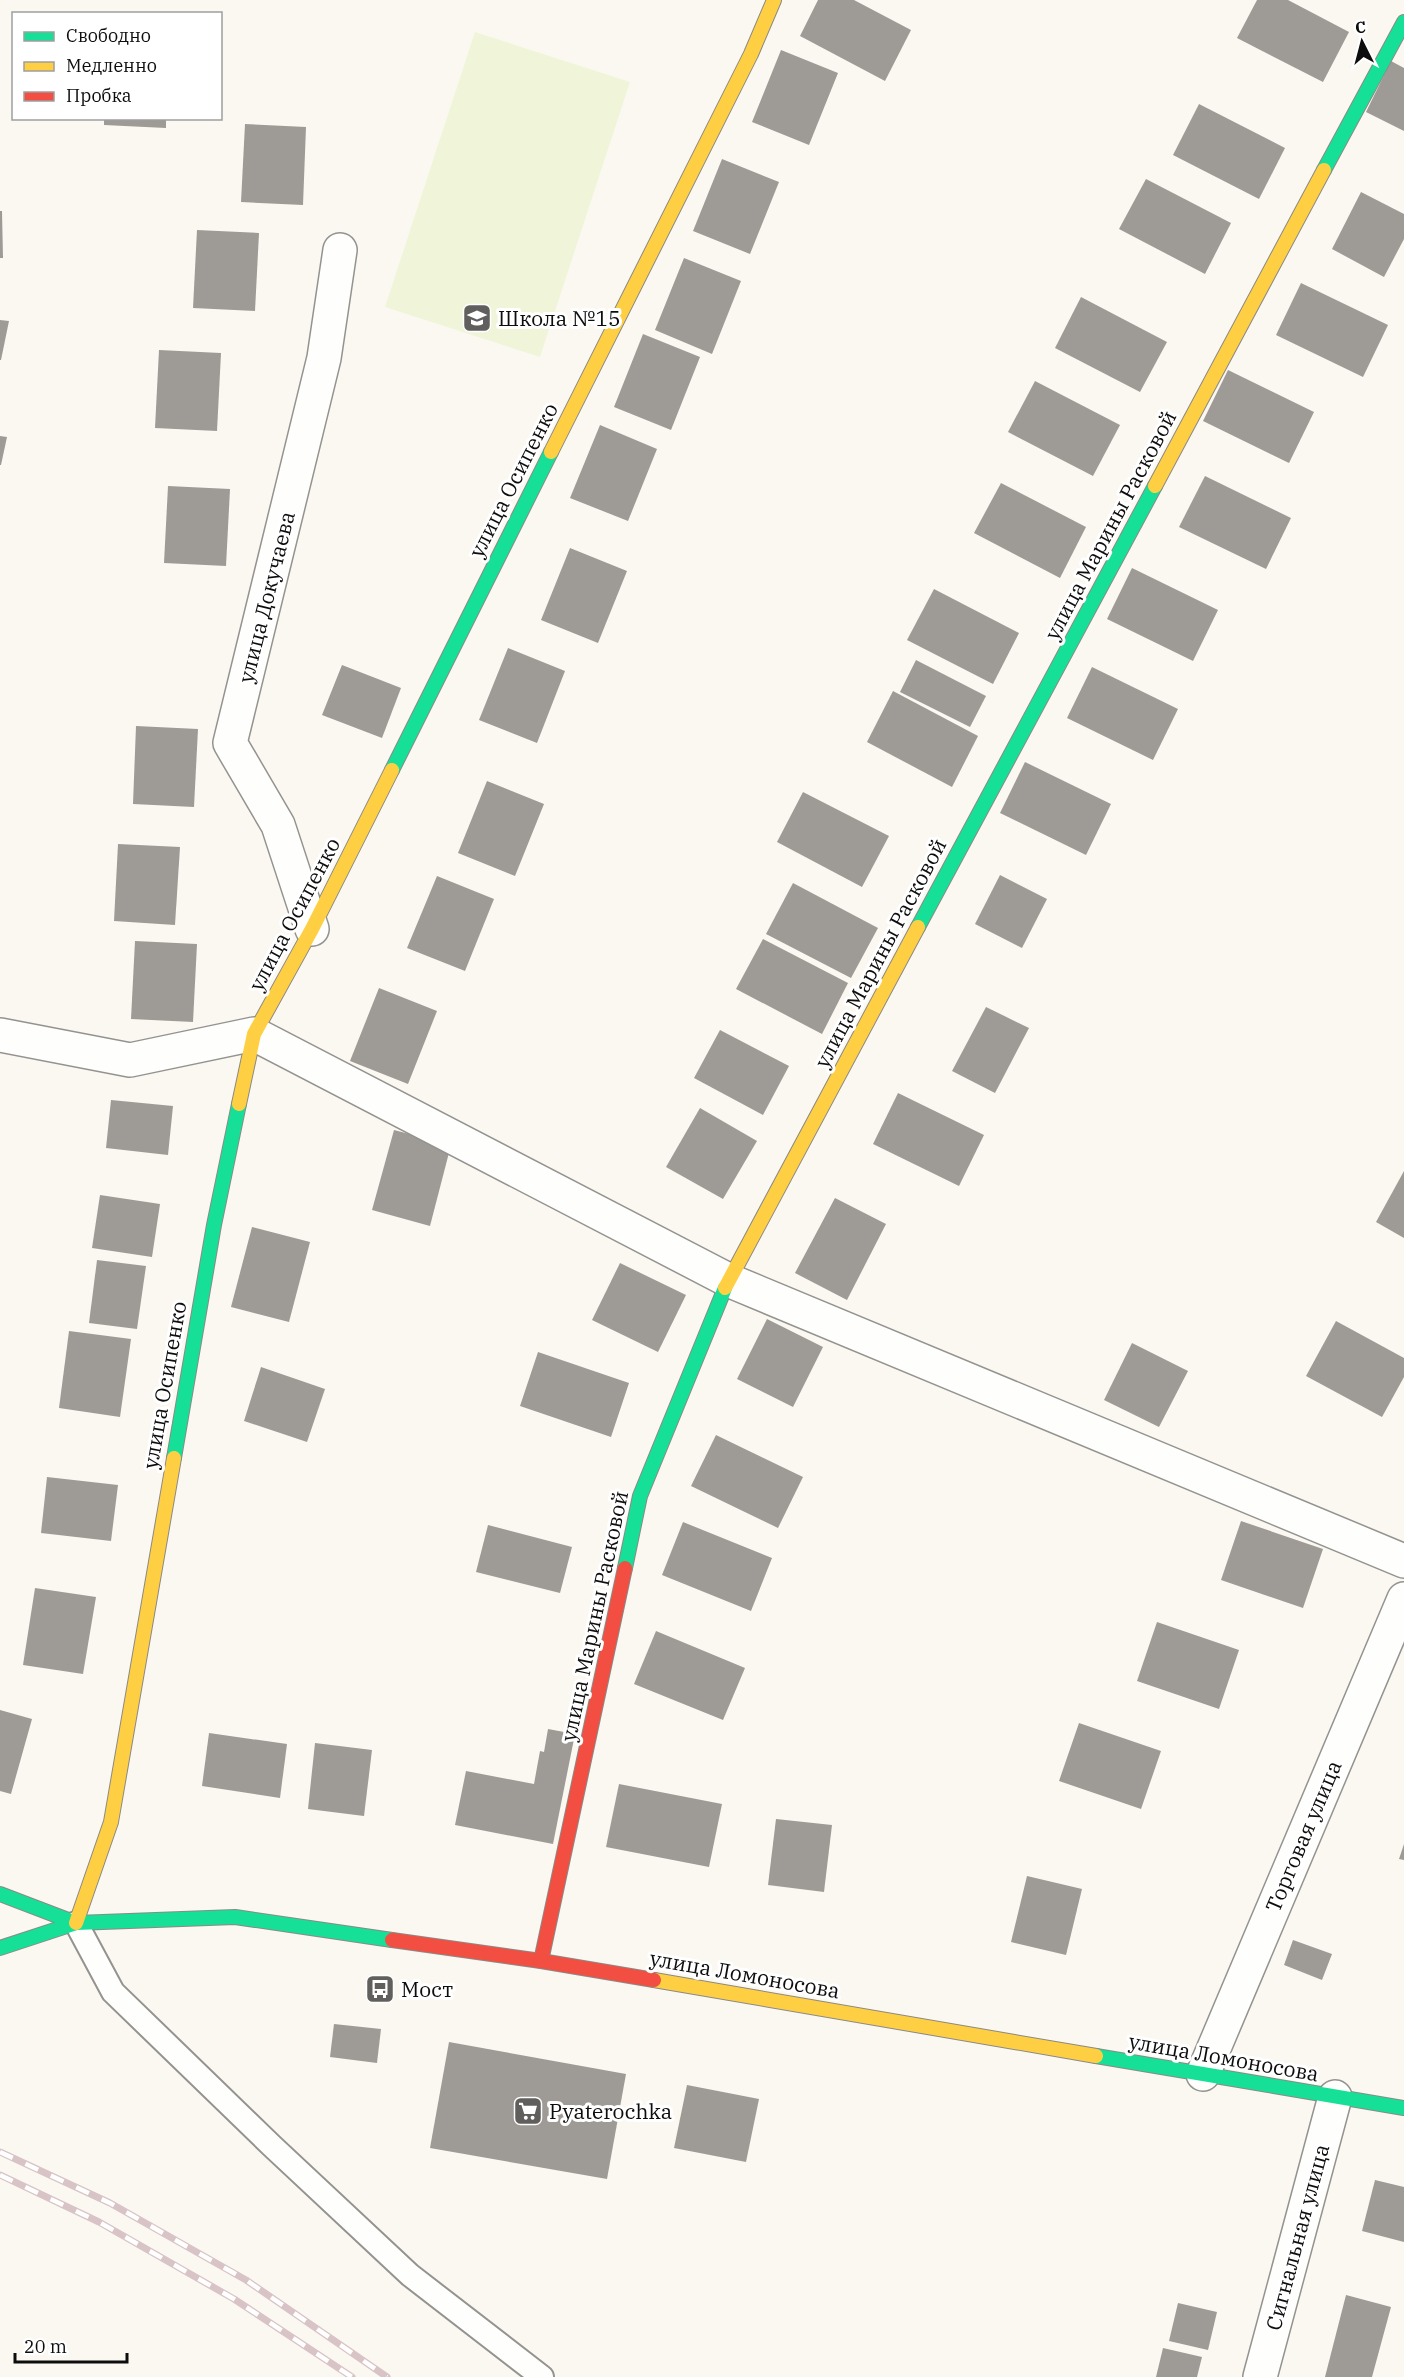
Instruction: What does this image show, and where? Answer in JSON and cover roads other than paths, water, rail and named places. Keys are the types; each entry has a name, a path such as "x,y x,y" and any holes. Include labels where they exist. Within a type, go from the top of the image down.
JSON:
{"street":[{"name":"улица Осипенко","path":"76,1923 111,1822 214,1225 254,1034 312,928 751,54 774,0"},
{"name":"улица Марины Расковой","path":"541,1961 640,1496 728,1280 1404,22"},
{"name":"улица Докучаева","path":"312,928 278,825 230,744 324,358 340,250"},
{"path":"0,1035 130,1060 254,1034 728,1280 1404,1561"},
{"name":"Торговая улица","path":"1203,2074 1404,1599"},
{"path":"0,1894 76,1923"},
{"name":"улица Ломоносова","path":"76,1923 235,1917 541,1961 1404,2108"},
{"path":"0,1948 76,1923"},
{"name":"Сигнальная улица","path":"1260,2377 1335,2097"}],"lane":[{"path":"76,1923 113,1992 272,2146 410,2275 542,2377"}],"railway":[{"path":"0,2152 110,2203 246,2280 387,2377"},
{"path":"0,2175 99,2222 234,2299 352,2377"}],"place":[{"name":"Школа №15","path":"477,318"},
{"name":"Мост","path":"380,1989"},
{"name":"Pyaterochka","path":"528,2111"}]}
